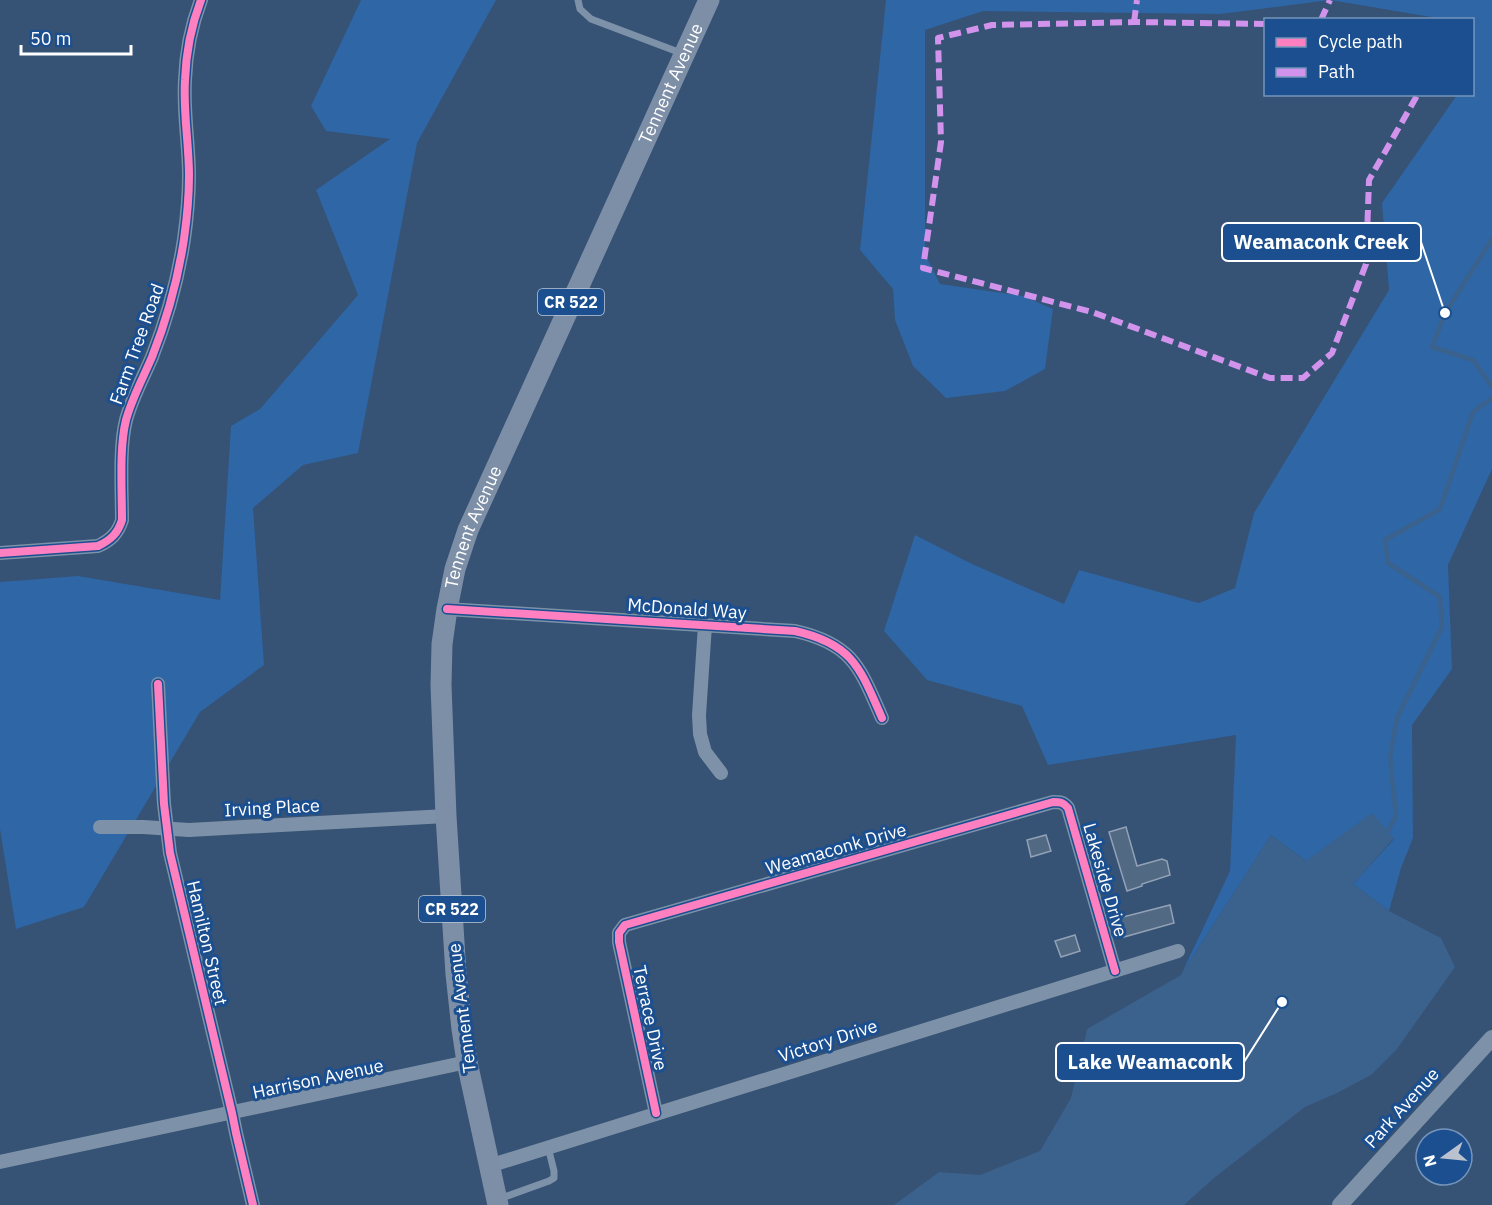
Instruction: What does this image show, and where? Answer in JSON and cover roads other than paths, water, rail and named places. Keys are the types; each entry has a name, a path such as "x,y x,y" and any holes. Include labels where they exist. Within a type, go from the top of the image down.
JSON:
{"main road":[{"name":"Tennent Avenue","path":"497,1202 467,1062 456,974 441,685 442,644 454,569 468,530 709,0"}],"street":[{"name":"Farm Tree Road","path":"0,553 98,546 116,534 122,520 123,443 126,420 167,316 177,280 184,240 189,174 184,82 189,40 201,0"},
{"name":"McDonald Way","path":"447,609 795,631 813,635 845,652 857,665 882,718"},
{"path":"705,625 699,715 700,734 705,752 721,773"},
{"name":"Hamilton Street","path":"158,684 164,804 170,853 253,1205"},
{"name":"Weamaconk Drive","path":"621,928 1060,802"},
{"name":"Lakeside Drive","path":"1060,802 1068,808 1116,971"},
{"name":"Irving Place","path":"100,827 143,826 189,830 446,816"},
{"name":"Terrace Drive","path":"621,928 619,942 656,1113"},
{"name":"Victory Drive","path":"489,1166 1178,951"},
{"name":"Park Avenue","path":"1340,1205 1492,1038"},
{"name":"Harrison Avenue","path":"0,1162 467,1062"}],"lane":[{"path":"578,0 580,9 591,19 684,54"},
{"path":"497,1202 554,1178 548,1147"}],"waterway":[{"path":"1492,239 1445,313 1432,347 1473,360 1492,387"},
{"path":"1388,831 1396,816 1390,757 1397,718 1442,627 1440,597 1388,563 1385,540 1440,509 1473,412 1492,398"}],"place":[{"name":"Weamaconk Creek","path":"1445,313"},
{"name":"Lake Weamaconk","path":"1282,1002"}]}
